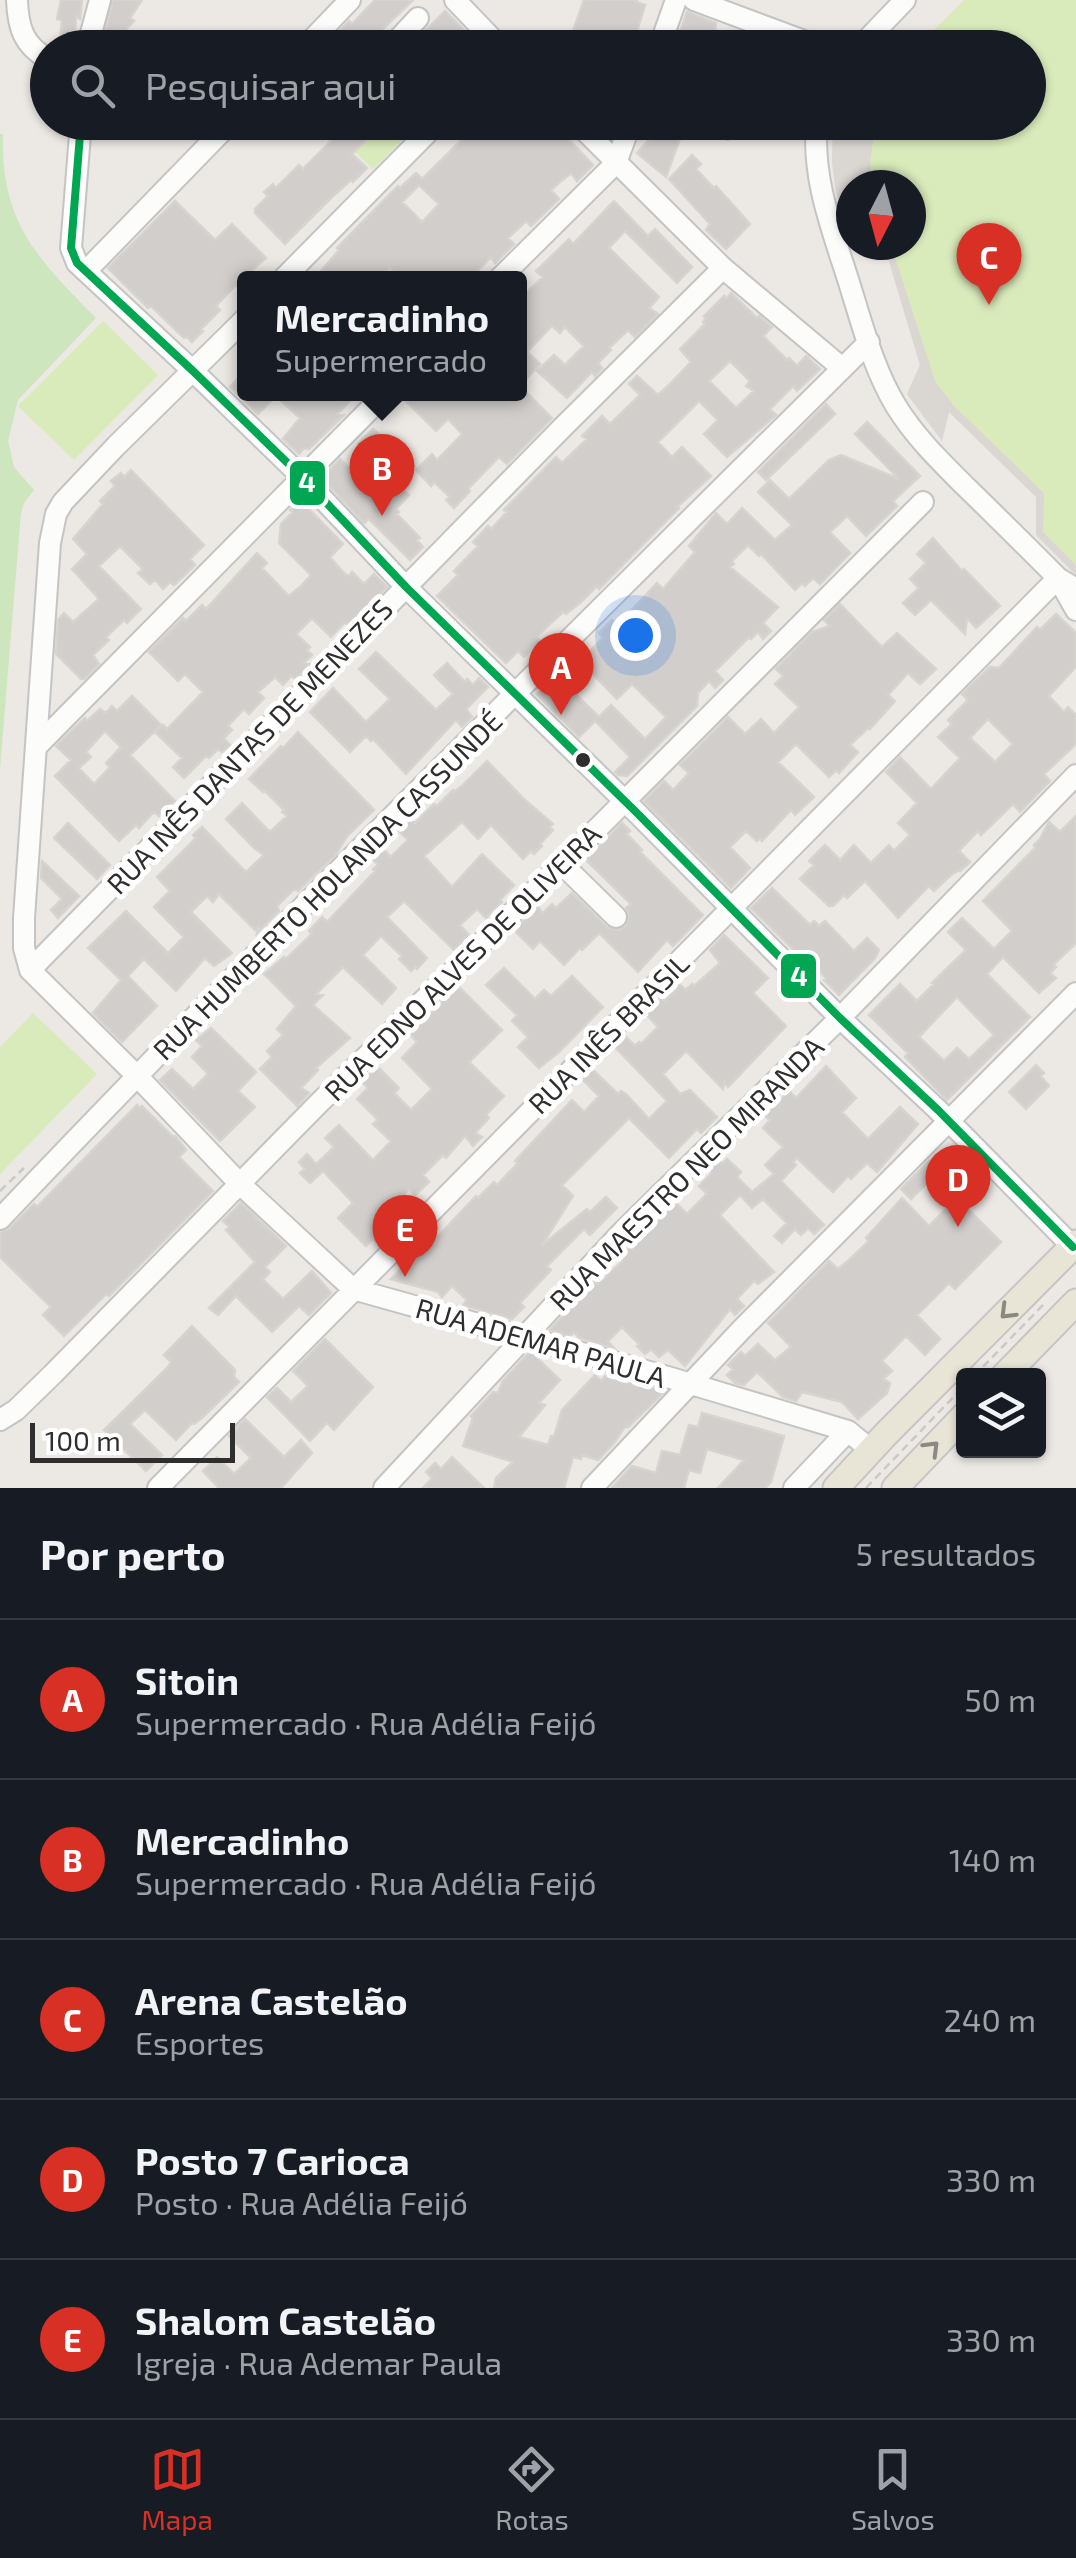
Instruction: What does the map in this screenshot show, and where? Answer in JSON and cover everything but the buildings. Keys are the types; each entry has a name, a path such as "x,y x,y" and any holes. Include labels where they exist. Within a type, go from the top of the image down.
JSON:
{"main road":[{"path":"888,1468 1074,1245"},
{"path":"1011,1368 1068,1307"},
{"path":"836,1488 888,1468 956,1421"}],"street":[{"path":"17,0 21,31 30,45"},
{"path":"92,30 100,0"},
{"path":"321,30 350,0"},
{"path":"455,0 484,30"},
{"path":"665,30 676,0"},
{"path":"694,0 774,30"},
{"path":"876,30 905,0"},
{"path":"407,30 418,18"},
{"path":"79,140 74,260 302,477 514,695 1074,1245"},
{"path":"86,272 214,140"},
{"path":"291,271 416,140"},
{"path":"594,140 723,268 842,368"},
{"path":"507,271 616,163 624,140"},
{"path":"817,140 819,178 827,213 889,392 916,435 1067,584 1076,610"},
{"name":"RUA INÊS DANTAS DE MENEZES","path":"30,970 723,268"},
{"path":"30,970 24,948 24,918 30,796 37,746 50,535 56,514 116,446 237,326"},
{"name":"RUA HUMBERTO HOLANDA CASSUNDÉ","path":"0,1219 322,887 869,342"},
{"path":"37,746 378,401"},
{"name":"RUA EDNO ALVES DE OLIVEIRA","path":"0,1420 24,1403 318,1104 923,502"},
{"name":"RUA INÊS BRASIL","path":"158,1488 732,908 1067,584"},
{"name":"RUA MAESTRO NEO MIRANDA","path":"384,1488 624,1230 840,1018 1076,775"},
{"path":"562,864 616,917"},
{"name":"RUA ADEMAR PAULA","path":"30,970 240,1184 352,1289 848,1431 888,1468"},
{"path":"592,1488 1076,993"},
{"path":"794,1488 848,1431"}],"path":[{"path":"985,1368 1068,1307"},
{"path":"866,1488 956,1395"}],"green space":[{"path":"964,0 1076,0 1076,575 1036,535 1036,497 949,412 942,441 907,394 920,365 888,260 926,260 926,170 836,170 836,186 832,154 832,140 1046,140 1046,30 934,30"},
{"path":"0,134 8,192 27,238 96,318 18,400 8,441 14,467 34,490 21,513 0,769"},
{"path":"367,140 402,140 373,169 355,152"},
{"path":"103,321 158,375 74,460 18,406"},
{"path":"33,1013 97,1074 0,1174 0,1047"}],"shaded area":[{"path":"833,140 873,140 871,170 836,170 836,193"},
{"path":"888,260 896,260 935,381 954,406 1044,493 1043,532 1076,565 1076,575 1036,535 1036,497 949,412 942,441 907,394 920,365"}],"transit line":[{"name":"4","path":"80,140 71,248 77,263 302,477 406,587 1073,1247"}],"place":[{"name":"Arena Castelão","path":"989,305"},
{"name":"Mercadinho","path":"382,516"},
{"name":"Sitoin","path":"561,715"},
{"name":"Posto 7 Carioca","path":"958,1227"},
{"name":"Shalom Castelão","path":"405,1277"}]}
